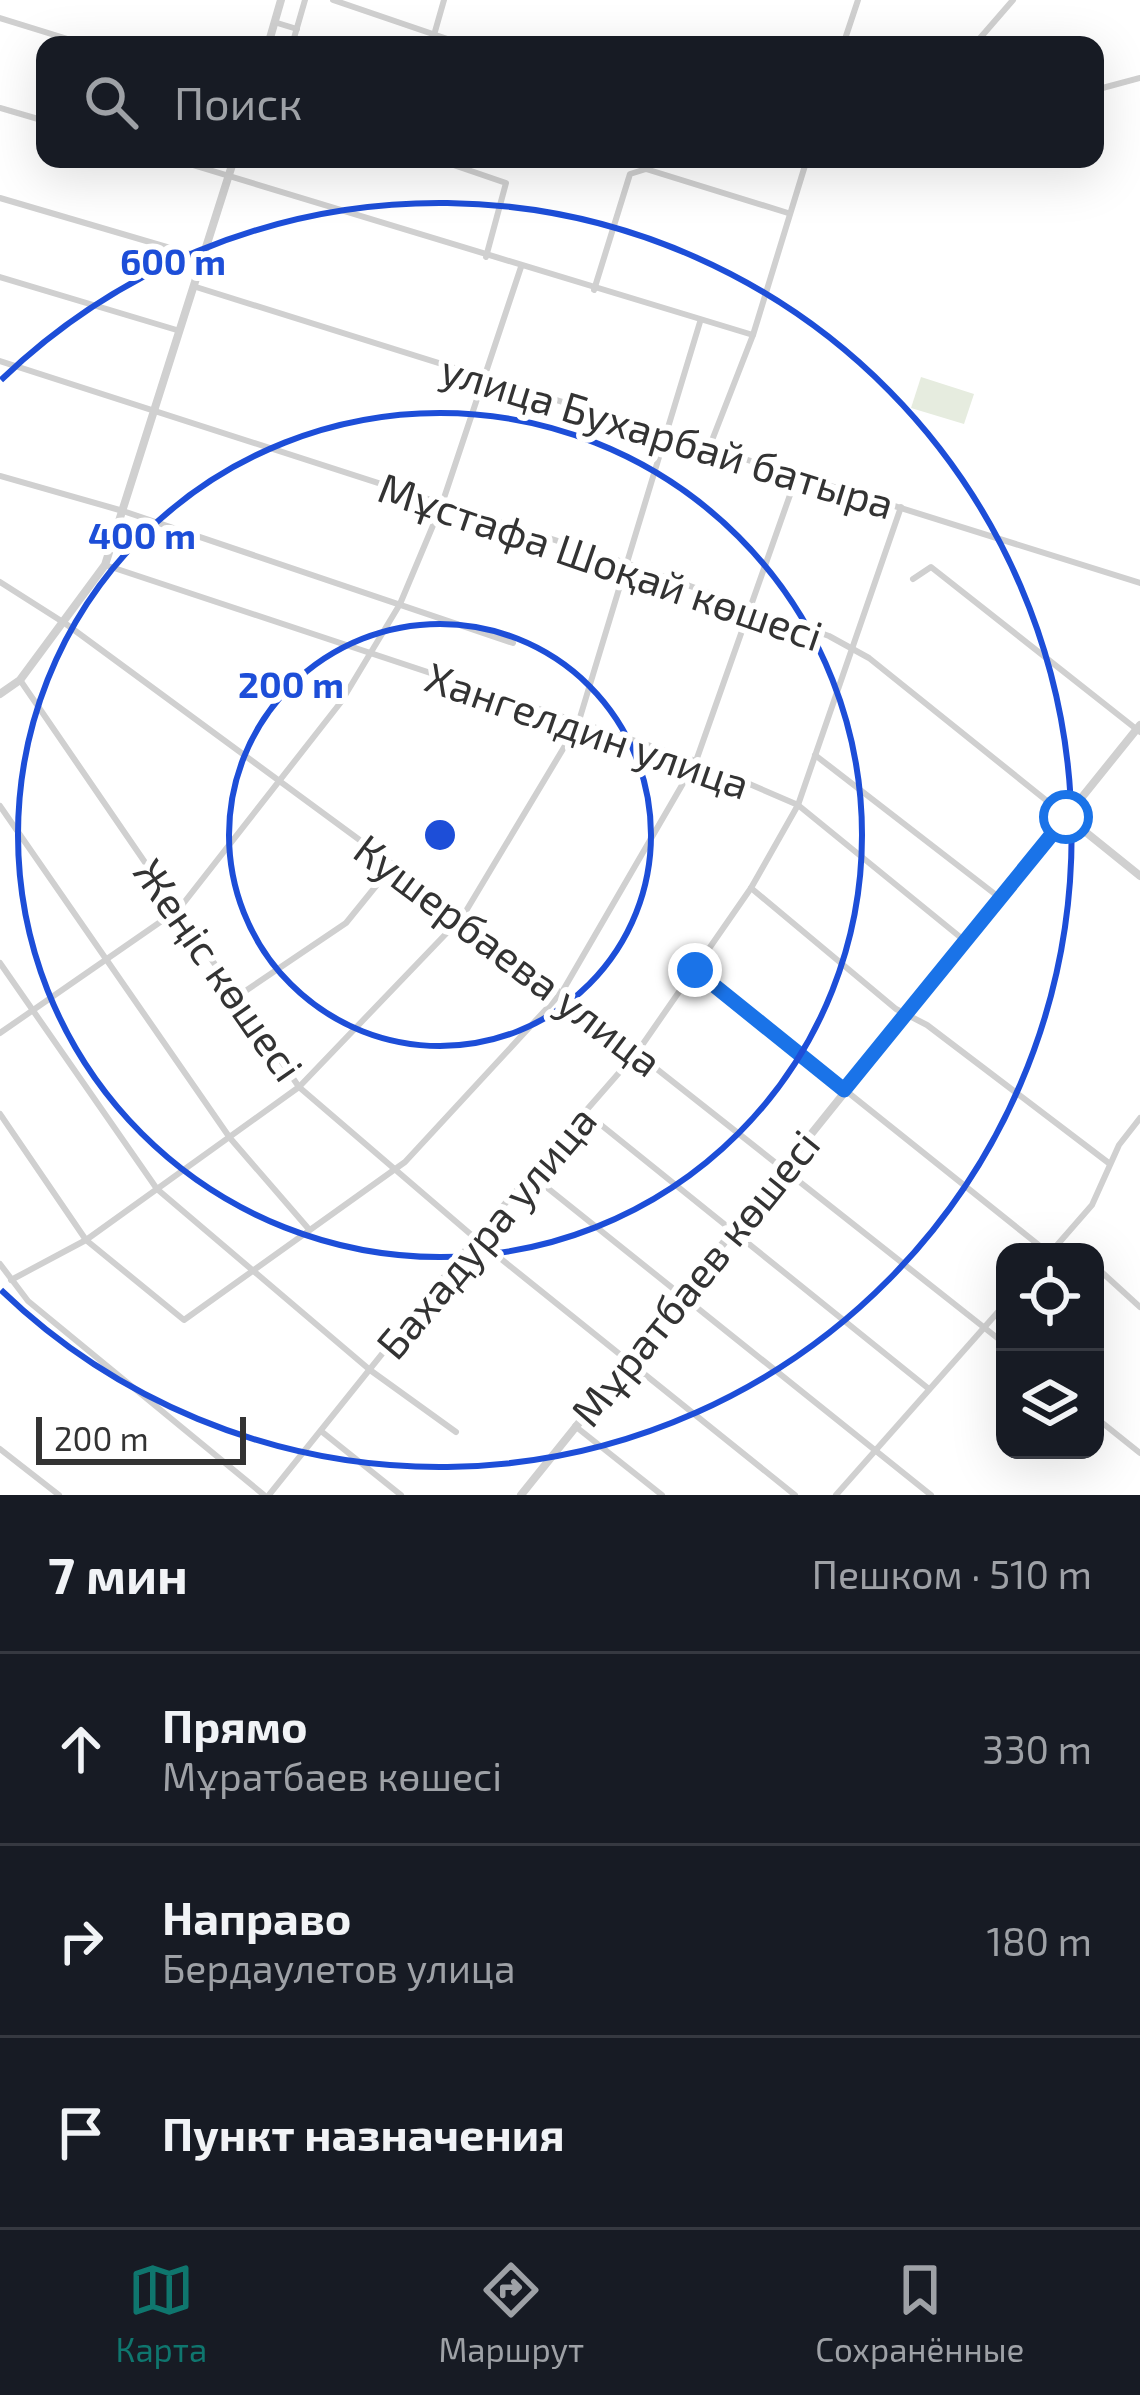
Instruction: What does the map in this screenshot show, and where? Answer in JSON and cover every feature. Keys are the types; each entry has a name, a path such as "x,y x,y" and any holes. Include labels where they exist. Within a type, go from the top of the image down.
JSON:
{"street":[{"path":"271,36 281,0"},
{"path":"295,36 305,0"},
{"path":"333,0 440,36"},
{"path":"434,34 444,0"},
{"path":"846,36 858,0"},
{"path":"982,36 1013,0"},
{"path":"0,18 58,36"},
{"path":"274,22 297,29"},
{"path":"1104,88 1140,78"},
{"path":"0,108 36,118"},
{"path":"203,168 753,335"},
{"path":"0,694 20,680 105,565 231,168"},
{"path":"462,168 506,183 486,257"},
{"path":"710,448 753,335 804,168"},
{"path":"594,290 630,174 646,169 788,213"},
{"path":"0,198 204,258"},
{"path":"0,1033 178,909 340,702 400,604 442,504 521,268"},
{"path":"0,277 182,332"},
{"name":"улица Бухарбай батыра","path":"196,287 1140,583"},
{"path":"11,1280 86,1240 299,1087 464,916 578,724 700,322"},
{"name":"Мұстафа Шоқай көшесі","path":"0,361 751,604 851,647 1140,876"},
{"path":"0,476 123,511 513,644"},
{"path":"0,1114 86,1240 184,1320 394,1168 562,992 696,761 796,478"},
{"name":"Бахадура улица","path":"267,1495 475,1238 638,1051 751,888 798,805 901,507"},
{"name":"Хангелдин улица","path":"105,565 696,761 798,805 964,941"},
{"path":"914,578 931,567 1139,728"},
{"name":"Кушербаева улица","path":"0,583 64,623 464,916 996,1337"},
{"name":"Жеңіс көшесі","path":"20,680 299,1087 475,1238 795,1495"},
{"name":"Мұратбаев көшесі","path":"525,1493 904,1014 1139,728"},
{"path":"815,755 1000,898"},
{"path":"0,806 230,1138 307,1227"},
{"path":"238,996 346,923 393,865"},
{"path":"751,888 904,1014 927,1025 1110,1164"},
{"path":"0,963 157,1189 370,1370 456,1432"},
{"path":"695,970 1036,1243"},
{"path":"585,1112 929,1389"},
{"path":"1059,1243 1092,1205 1110,1164 1140,1118"},
{"path":"530,1174 931,1495"},
{"path":"0,1264 28,1301 267,1495"},
{"path":"1104,1274 1140,1307"},
{"path":"836,1495 996,1314"},
{"path":"1104,1424 1140,1453"},
{"path":"575,1426 662,1495"},
{"path":"321,1431 401,1495"},
{"path":"0,1449 59,1495"}],"shaded area":[{"path":"921,377 974,394 964,424 911,408"}],"route":[{"path":"695,970 844,1090 1066,817"}]}
